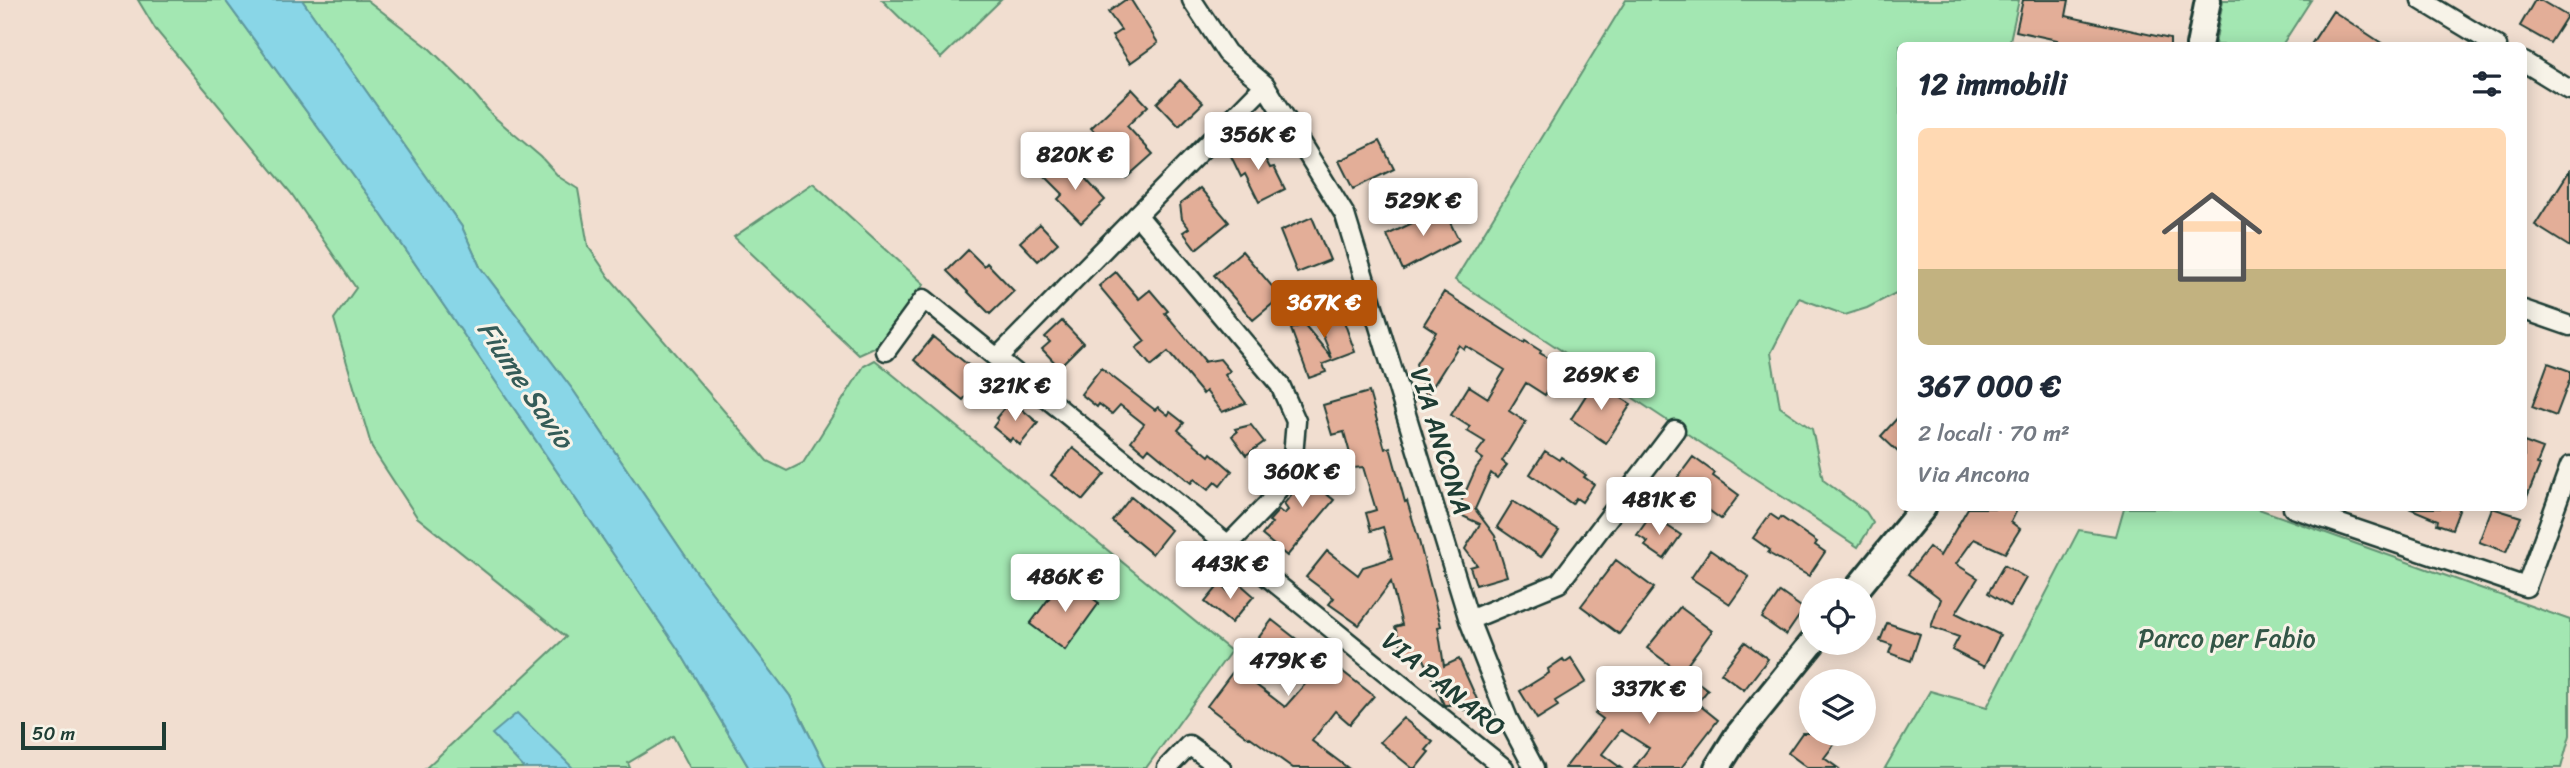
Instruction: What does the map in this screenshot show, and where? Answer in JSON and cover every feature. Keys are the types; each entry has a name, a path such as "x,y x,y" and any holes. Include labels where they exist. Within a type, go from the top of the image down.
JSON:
{"street":[{"name":"VIA ANCONA","path":"1192,0 1227,53 1265,85 1345,215 1469,620 1508,719 1534,768"},
{"path":"2200,42 2208,0"},
{"path":"2421,0 2490,42"},
{"path":"2527,64 2570,90"},
{"path":"997,358 1265,85"},
{"path":"1138,215 1280,385 1296,421 1292,468 1268,504 1229,544"},
{"name":"VIA PANARO","path":"886,351 924,299 1504,768"},
{"path":"2527,311 2570,326"},
{"path":"1469,620 1559,583 1675,430"},
{"path":"2303,511 2526,587 2570,466"},
{"path":"1866,578 1921,511"},
{"path":"1717,768 1737,736 1802,655"},
{"path":"1167,768 1189,745 1222,768"}],"green space":[{"path":"138,0 225,0 379,211 464,335 680,652 749,768 690,768 673,736 628,763 630,768 426,768 566,637 417,517 372,448 334,319 356,288 291,193 156,30"},
{"path":"302,0 367,0 429,48 465,83 493,116 541,157 559,177 578,189 588,246 609,277 767,461 787,471 803,463 864,366 875,360 1231,651 1146,768 826,768 790,696 697,573 573,390 480,267 462,227"},
{"path":"882,0 1001,0 941,58"},
{"path":"1626,0 2019,0 2010,42 1897,42 1897,293 1867,308 1845,315 1799,298 1771,353 1780,407 1812,429 1823,480 1866,512 1873,523 1858,547 1455,280"},
{"path":"2223,0 2311,0 2284,42 2216,42"},
{"path":"813,183 924,284 881,345 859,355 734,237"},
{"name":"Parco per Fabio","path":"2123,511 2264,511 2570,620 2570,735 2561,768 1885,768 1930,691 1987,707 2079,530 2116,536"}],"water":[{"name":"Fiume Savio","path":"225,0 302,0 462,227 480,267 573,390 697,573 790,696 826,768 749,768 680,652 464,335 379,211"},
{"path":"517,713 573,768 524,768 492,734"}],"building":[{"path":"1125,0 1131,0 1158,43 1130,63 1112,36 1121,30 1108,12"},
{"path":"2023,0 2069,0 2066,16 2170,39 2170,42 2056,42 2057,40 2016,31"},
{"path":"2535,0 2540,0 2567,16 2550,43 2520,26"},
{"path":"2333,11 2380,42 2313,42"},
{"path":"1180,80 1203,103 1179,126 1157,103"},
{"path":"1132,89 1148,106 1127,126 1153,154 1126,178 1102,152 1109,146 1091,128"},
{"path":"1380,141 1394,169 1353,189 1339,161"},
{"path":"1257,143 1285,189 1259,202 1245,174 1241,177 1231,156"},
{"path":"1059,160 1079,180 1083,176 1105,200 1081,223 1058,199 1063,194 1044,175"},
{"path":"2570,170 2570,247 2535,225"},
{"path":"1200,188 1229,222 1196,249 1183,232 1189,228 1182,219 1180,204"},
{"path":"1441,205 1459,240 1403,270 1387,235 1423,218 1422,215"},
{"path":"1312,217 1330,260 1297,273 1280,231"},
{"path":"1040,224 1058,243 1038,261 1020,242"},
{"path":"968,250 984,266 987,263 1014,291 990,314 947,271"},
{"path":"1242,251 1281,297 1253,320 1214,275"},
{"path":"1116,272 1139,299 1150,290 1168,311 1165,313 1205,361 1203,362 1220,359 1230,371 1225,375 1246,403 1222,412 1206,391 1203,394 1168,352 1151,366 1136,348 1145,341 1099,286"},
{"path":"1444,292 1562,366 1545,395 1526,383 1509,411 1526,422 1502,461 1507,465 1497,478 1491,473 1475,509 1495,536 1507,576 1476,585 1470,567 1477,565 1465,549 1480,524 1456,513 1476,468 1483,459 1476,454 1485,442 1467,431 1470,427 1451,415 1469,386 1488,398 1505,370 1466,346 1464,349 1459,345 1426,397 1416,364 1436,332 1424,324"},
{"path":"1337,302 1355,352 1323,364 1326,372 1309,378 1291,329 1304,324 1332,358 1313,311"},
{"path":"1062,321 1083,343 1059,367 1042,349 1050,342 1045,337"},
{"path":"933,337 982,376 963,400 914,360"},
{"path":"2548,363 2570,371 2570,379 2556,416 2532,407"},
{"path":"1101,368 1155,410 1158,407 1168,415 1170,412 1184,423 1178,430 1232,471 1220,486 1215,482 1208,490 1194,479 1191,483 1149,448 1145,453 1131,441 1144,424 1120,405 1112,414 1099,404 1097,407 1081,394"},
{"path":"1595,381 1631,404 1606,443 1571,419"},
{"path":"1369,392 1385,449 1390,447 1418,537 1441,626 1438,627 1444,666 1459,659 1479,704 1464,710 1456,693 1449,697 1450,705 1444,705 1420,650 1405,656 1395,627 1402,625 1391,582 1359,625 1329,604 1334,598 1306,577 1327,551 1358,575 1363,567 1392,558 1383,527 1371,531 1366,513 1376,510 1363,467 1354,468 1344,432 1332,435 1323,405"},
{"path":"1011,400 1038,423 1020,445 1012,438 1010,441 993,427 998,420 996,418"},
{"path":"1897,418 1897,451 1881,436"},
{"path":"1251,425 1264,442 1246,455 1232,436 1237,432 1235,429"},
{"path":"2527,443 2543,449 2537,464 2540,465 2527,497"},
{"path":"1073,448 1105,474 1083,500 1051,475"},
{"path":"1545,451 1559,460 1561,457 1594,484 1582,502 1576,498 1572,504 1530,474"},
{"path":"1693,457 1739,495 1721,519 1703,506 1705,503 1675,481"},
{"path":"1314,459 1337,476 1324,492 1334,500 1287,556 1262,535 1279,510 1284,514 1288,510 1284,504 1306,476 1302,473"},
{"path":"1131,497 1171,530 1152,554 1112,521"},
{"path":"1513,501 1559,531 1541,557 1497,527"},
{"path":"1966,511 2016,511 2011,522 2020,529 2005,553 1974,539 1956,564 1978,578 1956,613 2000,635 1984,667 1952,650 1959,637 1931,627 1941,599 1908,574 1929,547 1940,556"},
{"path":"2416,511 2459,511 2452,529 2437,524 2438,520"},
{"path":"2491,511 2502,511 2521,517 2506,552 2479,542"},
{"path":"1770,514 1779,520 1781,517 1817,542 1815,545 1825,552 1809,576 1768,553 1770,550 1753,538"},
{"path":"1651,515 1681,535 1664,559 1645,546 1648,542 1637,535"},
{"path":"1710,550 1749,577 1730,604 1691,578"},
{"path":"1616,560 1654,588 1619,634 1581,606"},
{"path":"2004,565 2026,578 2010,606 1988,593"},
{"path":"1064,578 1099,603 1065,650 1030,624"},
{"path":"1238,582 1254,596 1231,623 1205,602 1220,584 1229,592"},
{"path":"1780,592 1799,605 1799,616 1786,635 1762,618"},
{"path":"1680,607 1712,631 1681,673 1647,648"},
{"path":"1272,620 1374,696 1350,724 1335,711 1312,741 1348,768 1293,768 1207,706","holes":["1276,658 1306,683 1285,707 1255,684"]},
{"path":"1887,623 1920,634 1911,661 1889,653 1892,645 1880,641"},
{"path":"1745,642 1768,659 1744,690 1721,673"},
{"path":"1571,658 1586,682 1555,701 1558,706 1537,719 1520,691 1549,673 1548,669 1563,659 1565,662"},
{"path":"1629,673 1671,705 1692,678 1708,690 1697,703 1718,720 1681,768 1634,768 1649,748 1621,730 1602,754 1621,768 1565,768 1603,719 1595,713"},
{"path":"1403,718 1433,742 1426,750 1429,752 1416,768 1412,768 1380,742"},
{"path":"1799,737 1799,746 1833,746 1824,758 1838,768 1808,768 1788,753"}]}
